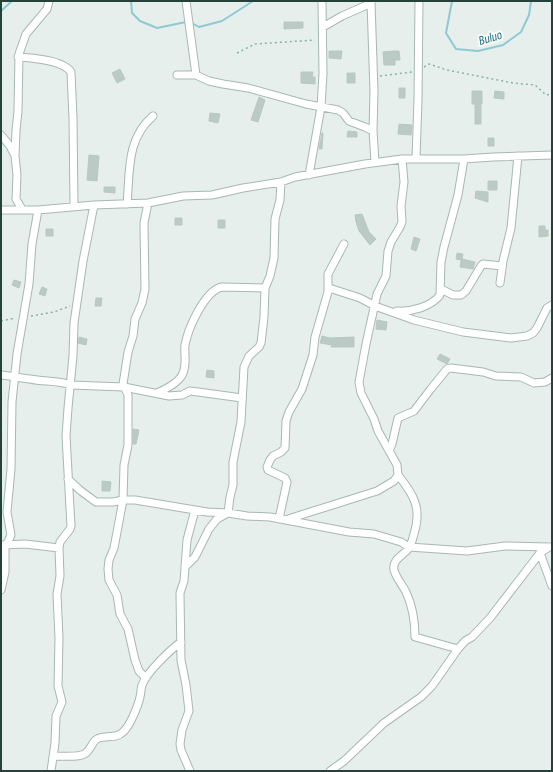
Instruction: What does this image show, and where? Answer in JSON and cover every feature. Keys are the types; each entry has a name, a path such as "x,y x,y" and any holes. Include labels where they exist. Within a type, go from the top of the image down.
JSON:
{"street":[{"path":"22,209 16,199 17,175 15,156 18,110 18,57 20,47 26,34 47,9 49,1"},
{"path":"186,1 196,75"},
{"path":"309,175 322,107 322,1"},
{"path":"323,27 342,16 367,5 371,1"},
{"path":"371,1 374,77 373,131 375,162"},
{"path":"416,158 419,1"},
{"path":"18,57 52,61 68,68 71,72 74,206"},
{"path":"177,75 196,75 209,81 248,88 338,110 343,113 349,121 373,131"},
{"path":"127,204 132,150 142,128 153,116"},
{"path":"1,135 10,146 15,156"},
{"path":"1,210 38,210 74,206 148,203 183,196 222,194 243,188 281,182 375,162 402,159 464,159 552,155"},
{"path":"500,283 502,266 511,228 518,156"},
{"path":"402,159 404,182 401,206 402,222 390,247 386,276 380,288 375,306 359,382 361,393 374,419 378,431 397,465 398,476 409,489 414,498 417,509 418,519 409,547 394,563 394,569 398,580 406,593 415,625 415,637 458,649"},
{"path":"387,310 409,312 438,298 440,295 441,262 458,195 464,159"},
{"path":"228,513 233,485 233,462 240,428 244,366 249,356 259,347 261,343 265,288 270,276 274,258 275,219 280,200 281,182"},
{"path":"146,678 139,671 128,629 118,609 117,595 108,576 108,564 114,548 123,500 124,465 128,445 128,396 124,387 128,352 133,336 135,319 142,303 145,289 144,223 148,203"},
{"path":"51,771 56,731 56,716 62,702 58,686 59,638 57,594 60,576 60,542 71,526 66,436 71,385 74,323 83,261 94,205"},
{"path":"1,590 5,572 3,545 11,534 7,512 11,469 12,402 17,354 29,284 32,244 38,210"},
{"path":"283,519 287,482 285,478 268,470 267,467 273,456 285,448 286,421 289,412 302,389 306,375 329,288 328,274 344,244"},
{"path":"441,289 453,295 462,295 483,264 502,266"},
{"path":"157,393 172,384 183,374 189,329 213,291 222,287 265,288"},
{"path":"329,288 360,298 375,306 414,320 451,329 511,338 527,336 533,333 538,328 547,308 552,305"},
{"path":"389,451 398,418 414,411 447,370 451,368 483,372 496,376 521,377 534,383 545,382 552,378"},
{"path":"1,375 63,382 71,385 124,387 169,396 176,396 190,391 242,398"},
{"path":"283,519 377,491 394,481 398,476"},
{"path":"68,479 81,492 96,502 117,502 123,500 163,504 207,512 283,519 349,532 374,534 401,542 409,547 467,551 505,546 550,546"},
{"path":"190,771 180,750 182,730 189,711 181,660 180,593 183,585 187,540 196,510"},
{"path":"184,567 195,557 209,529 217,519 228,513"},
{"path":"3,545 25,544 59,548"},
{"path":"330,771 344,761 384,723 421,697 432,686 458,649 490,618 540,553 550,546"},
{"path":"540,553 552,586"},
{"path":"53,756 82,755 88,752 98,739 122,734 132,720 142,686 146,678 168,652 181,642"}],"path":[{"path":"237,54 255,44 323,39"},
{"path":"374,77 418,70 429,64 447,70 513,83 535,85 546,95 552,94"},
{"path":"1,321 54,312 77,303"}],"building":[{"path":"284,22 303,22 303,28 284,29"},
{"path":"329,51 342,51 341,59 329,58"},
{"path":"399,51 400,60 395,60 395,65 384,65 383,52"},
{"path":"120,69 125,79 117,83 112,73"},
{"path":"301,72 313,72 312,77 315,77 315,84 301,83"},
{"path":"347,73 355,73 355,83 347,83"},
{"path":"399,88 405,88 405,98 399,98"},
{"path":"472,91 482,91 481,124 475,124 475,104 472,104"},
{"path":"495,91 504,92 504,99 494,98"},
{"path":"259,97 265,100 258,122 251,120"},
{"path":"210,113 220,114 218,123 209,121"},
{"path":"399,124 412,125 411,135 398,134"},
{"path":"348,131 357,132 357,137 347,137"},
{"path":"322,133 322,149 319,149"},
{"path":"488,138 494,138 494,146 488,146"},
{"path":"89,155 99,156 97,181 87,180"},
{"path":"488,181 497,181 497,190 488,190"},
{"path":"104,187 115,187 115,193 104,192"},
{"path":"476,191 488,192 488,202 475,198"},
{"path":"362,214 369,232 376,239 370,245 359,231 356,222 355,215"},
{"path":"175,218 182,218 182,225 175,225"},
{"path":"218,220 225,220 225,228 218,228"},
{"path":"539,226 545,226 545,230 548,230 548,236 539,237"},
{"path":"46,229 53,229 53,236 46,236"},
{"path":"414,237 420,239 416,251 411,249"},
{"path":"457,253 463,254 462,259 475,262 473,269 460,267 461,260 456,259"},
{"path":"14,280 21,282 19,288 12,285"},
{"path":"42,287 47,289 45,296 39,294"},
{"path":"96,298 102,298 101,306 95,306"},
{"path":"377,320 387,322 386,330 376,329"},
{"path":"322,336 330,338 354,337 354,347 331,347 332,345 320,343"},
{"path":"79,337 87,339 86,345 78,343"},
{"path":"440,354 450,359 447,364 437,359"},
{"path":"207,370 214,371 214,378 206,377"},
{"path":"133,429 139,430 136,444 133,444"},
{"path":"102,481 111,482 110,491 102,491"}],"waterway":[{"name":"Buluo","path":"1,11 12,1"},
{"name":"Buluo","path":"131,1 132,13 140,21 157,28 186,22"},
{"name":"Buluo","path":"190,22 199,27 222,21 253,1"},
{"name":"Buluo","path":"452,1 446,33 456,49 478,51 503,45 521,32 529,15 531,1"}]}
